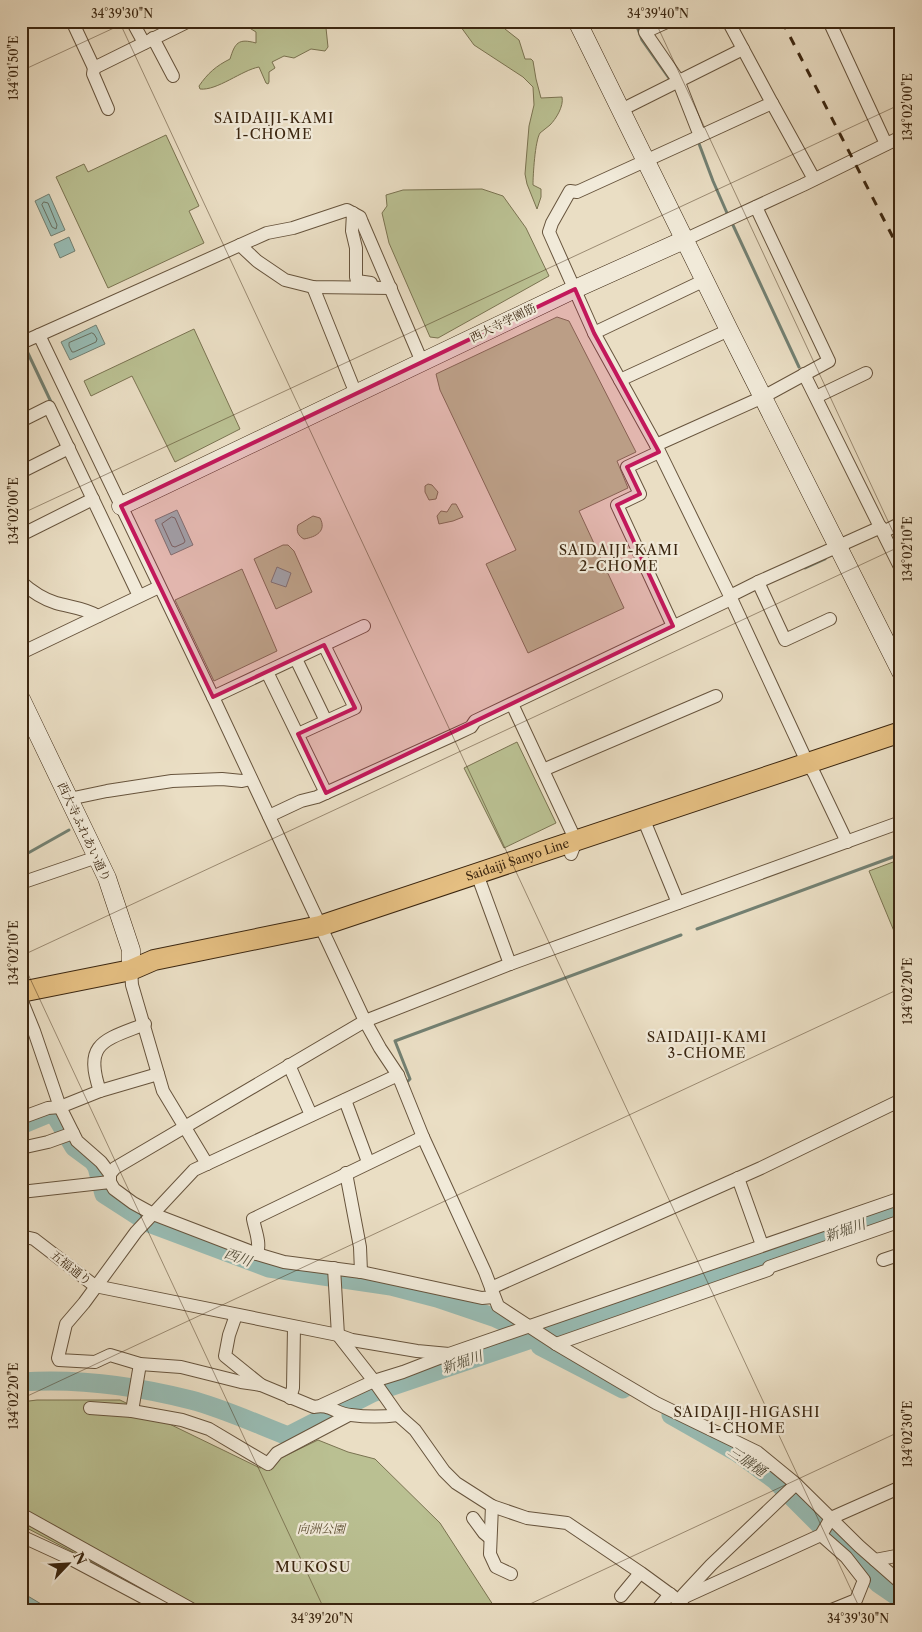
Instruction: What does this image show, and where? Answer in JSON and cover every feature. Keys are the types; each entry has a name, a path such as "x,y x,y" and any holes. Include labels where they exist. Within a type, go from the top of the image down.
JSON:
{"main road":[{"name":"Saidaiji Sanyo Line","path":"811,768 901,732"},
{"name":"Saidaiji Sanyo Line","path":"21,992 131,970 156,972 323,931 811,768 901,744"}],"street":[{"path":"72,21 94,68 93,74 108,109"},
{"path":"132,21 173,76"},
{"path":"94,68 189,21"},
{"path":"577,21 684,240 901,672"},
{"path":"669,21 643,27 674,83 697,137"},
{"path":"728,21 814,179"},
{"path":"829,21 886,144"},
{"path":"621,110 742,49"},
{"path":"772,103 577,192 570,191 549,232 594,333 657,449 847,842"},
{"name":"西大寺学園筋","path":"121,506 575,288 756,207 901,137"},
{"path":"674,626 617,505 640,494 627,467 657,449 763,397 829,361 756,207"},
{"path":"21,343 268,233 293,228 347,210 360,218 362,222 422,362"},
{"path":"353,213 352,231 355,243 357,281 389,285"},
{"path":"240,245 257,262 280,277 313,287 389,285"},
{"path":"356,259 367,261 377,256"},
{"path":"594,333 705,280"},
{"path":"313,287 356,394"},
{"path":"620,380 729,330"},
{"path":"39,335 213,697 365,1021 398,1075 423,1137 498,1306 656,1403 758,1452 791,1489 831,1520 901,1583"},
{"path":"816,397 866,373"},
{"path":"804,374 901,569"},
{"path":"21,421 49,407 139,596"},
{"path":"21,472 69,448"},
{"path":"21,534 94,499"},
{"path":"269,816 300,801 326,793 456,734 475,721 674,626 758,582 838,547 901,523"},
{"path":"21,582 30,590 55,603 90,611 98,616"},
{"path":"758,582 785,640 830,619"},
{"path":"21,653 159,587"},
{"path":"213,697 364,626"},
{"path":"298,734 355,708 324,645"},
{"path":"296,659 326,721"},
{"path":"267,672 326,793"},
{"path":"543,770 716,696"},
{"name":"西大寺ふれあい通り","path":"21,699 97,857 113,896 131,950 131,970"},
{"path":"512,704 543,770 573,847"},
{"path":"69,799 107,791 172,782 222,779 242,781 251,779"},
{"path":"21,1192 106,1180 115,1168 365,1021 510,964 901,822"},
{"path":"645,823 678,904"},
{"path":"21,883 97,857"},
{"path":"478,879 510,964"},
{"path":"131,970 132,985 163,1091 207,1164"},
{"path":"21,999 25,1018 69,1135 101,1162 106,1180 148,1219 284,1262 334,1274 361,1272 482,1298 901,1100"},
{"path":"100,1092 94,1060 97,1050 107,1040 144,1024"},
{"path":"289,1065 311,1115"},
{"path":"21,1118 158,1074"},
{"path":"261,1385 181,1367 139,1366 110,1355 95,1362 71,1359 60,1360 58,1358 66,1324 80,1308 130,1239 194,1170 398,1075"},
{"path":"345,1100 368,1162"},
{"path":"21,1148 69,1135"},
{"path":"257,1254 259,1250 258,1241 253,1219 423,1137"},
{"path":"346,1173 360,1246 361,1272"},
{"path":"738,1178 762,1246"},
{"path":"236,1315 228,1336 225,1356 261,1385 314,1407 324,1405 375,1382 449,1354 901,1198"},
{"path":"555,1342 768,1270 769,1267 901,1221"},
{"name":"五福通り","path":"21,1236 34,1239 95,1286"},
{"path":"883,1260 901,1254"},
{"path":"334,1274 338,1335 398,1415 416,1430 450,1477 492,1506 526,1518 567,1523 640,1572 674,1597 687,1611"},
{"path":"95,1286 338,1335 352,1340 417,1351 449,1354"},
{"path":"290,1398 293,1388 294,1327"},
{"path":"132,1405 139,1366"},
{"path":"90,1408 132,1405 182,1420 209,1429 268,1464 277,1453 349,1415"},
{"path":"324,1405 349,1415 384,1417 398,1415"},
{"path":"674,1597 822,1534 831,1520 901,1487"},
{"path":"656,1611 711,1566 791,1489"},
{"path":"492,1506 490,1554 496,1567 511,1574"},
{"path":"21,1514 195,1611"},
{"path":"473,1518 484,1534 490,1538"},
{"path":"822,1534 846,1557 864,1580 856,1600 829,1611"},
{"path":"21,1536 71,1559 169,1611"},
{"path":"874,1560 901,1555"},
{"path":"621,1596 640,1572"}],"highlighted area":[{"path":"575,289 594,333 659,452 627,467 640,494 617,505 673,626 326,793 298,734 355,708 324,645 213,697 121,506"}],"green space":[{"path":"241,21 316,21 316,24 326,28 328,47 325,51 311,49 294,58 284,56 272,62 275,68 269,72 268,84 259,67 214,87 200,89 199,86 216,67 230,59 238,43 245,41 256,43 256,32"},
{"path":"459,21 500,21 505,29 519,40 525,59 533,61 541,98 562,97 561,108 557,116 538,137 533,185 541,189 541,197 537,209 525,174 529,126 534,105 533,87 523,77 474,45 458,23"},
{"path":"166,135 199,206 189,211 204,243 108,288 56,177 84,164 88,172"},
{"path":"482,189 503,196 526,228 549,276 438,338 430,337 389,243 382,213 387,206 386,195 403,190"},
{"path":"557,317 569,321 636,452 617,461 628,488 579,511 624,608 528,653 486,564 516,550 440,390 436,374"},
{"path":"194,329 240,429 175,462 132,376 91,396 84,381"},
{"path":"428,484 432,485 438,492 436,499 429,500 425,492 425,486"},
{"path":"452,504 456,504 463,517 439,524 437,516 441,511 447,512"},
{"path":"313,516 320,518 322,523 321,530 313,537 304,539 298,533 298,525"},
{"path":"283,545 288,545 294,551 312,592 276,609 254,559"},
{"path":"242,569 277,651 214,681 175,600"},
{"path":"517,742 556,823 504,848 464,768"},
{"path":"901,859 901,948 869,871"},
{"name":"向洲公園","path":"37,1400 120,1400 260,1468 318,1440 348,1452 375,1459 440,1523 497,1611 186,1611 21,1525 21,1402"}],"water":[{"path":"49,194 65,230 51,236 35,201"},
{"path":"69,237 75,251 60,258 54,244"},
{"path":"96,325 105,344 70,360 61,342"},
{"path":"177,510 193,545 171,555 155,520"},
{"path":"277,567 291,573 286,587 271,582"},
{"path":"21,1592 53,1611 21,1611"}],"waterway":[{"path":"635,21 642,40 671,81"},
{"path":"698,141 727,213"},
{"path":"732,223 799,367"},
{"path":"26,349 52,404"},
{"path":"805,568 825,559"},
{"path":"21,857 69,830"},
{"path":"697,929 901,854"},
{"path":"408,1081 410,1079 395,1041 681,935"},
{"name":"西川","path":"21,1125 50,1113 55,1115 74,1147 93,1161 97,1167 104,1194 149,1223 269,1268 391,1286 437,1298 509,1324"},
{"name":"新堀川","path":"21,1382 85,1382 128,1387 170,1395 203,1403 288,1436 372,1393 901,1211"},
{"name":"西川","path":"498,1316 500,1320"},
{"name":"三膳樋","path":"540,1346 623,1389"},
{"name":"三膳樋","path":"671,1415 738,1453 775,1480 879,1584 901,1599"}],"railway":[{"path":"782,21 901,253"}],"district":[{"name":"SAIDAIJI-KAMI 1-CHOME","path":"274,126"},
{"name":"SAIDAIJI-KAMI 2-CHOME","path":"619,558"},
{"name":"SAIDAIJI-KAMI 3-CHOME","path":"707,1046"},
{"name":"SAIDAIJI-HIGASHI 1-CHOME","path":"747,1420"},
{"name":"MUKOSU","path":"313,1567"}]}
